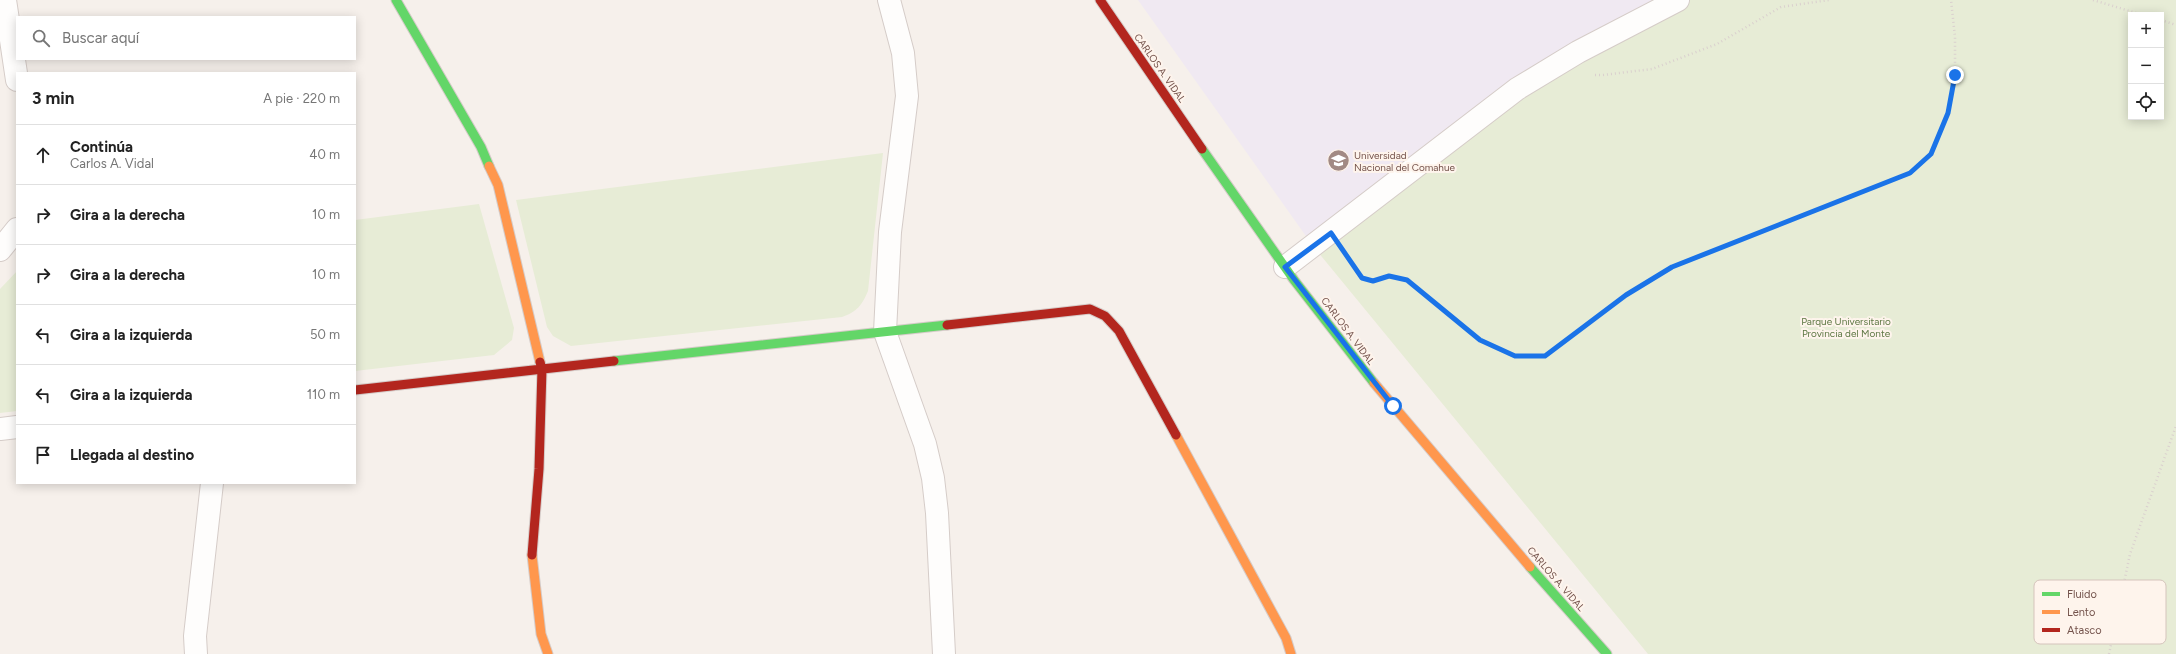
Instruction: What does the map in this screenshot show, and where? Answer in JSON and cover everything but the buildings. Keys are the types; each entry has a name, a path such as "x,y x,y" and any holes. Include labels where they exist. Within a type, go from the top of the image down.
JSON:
{"street":[{"path":"5,0 16,73"},
{"path":"396,0 480,147 498,185 542,369 539,469 531,562 542,634 548,654"},
{"path":"889,0 903,53 907,96 890,232 885,332 925,444 933,478 937,513 944,654"},
{"name":"CARLOS A. VIDAL","path":"1100,0 1285,267 1393,406 1607,654"},
{"path":"1285,267 1517,89 1548,69 1678,0"},
{"path":"0,250 16,230"},
{"path":"356,390 1090,309 1102,313 1111,320 1122,336 1286,638 1291,654"},
{"path":"0,428 16,427"},
{"path":"196,654 195,636 212,484"}],"path":[{"path":"1548,69 1603,76 1652,70 1717,44 1781,7 1829,0"},
{"path":"1331,233 1362,278 1373,281 1389,276 1407,280 1480,340 1515,356 1545,356 1626,295 1672,267 1910,173 1931,154 1948,113 1955,75 1956,37 1951,0"},
{"path":"2092,0 2133,12"},
{"path":"2164,21 2176,25"},
{"path":"2125,580 2130,554 2176,426"},
{"path":"2109,654 2111,644"}],"shaded area":[{"name":"Universidad Nacional del Comahue","path":"1138,0 1678,0 1313,246"}],"green space":[{"name":"Parque Universitario Provincia del Monte","path":"1678,0 2176,0 2176,654 1648,654 1313,246 1517,89"},
{"path":"883,153 868,291 864,300 852,313 842,317 571,346 553,336 547,327 516,200"},
{"path":"479,204 514,328 512,340 494,355 356,371 356,220"},
{"path":"16,272 16,411 0,413 0,289"}],"traffic: fast":[{"path":"396,0 481,147 489,166"},
{"path":"1202,149 1294,280 1374,383"},
{"path":"614,361 947,325"},
{"path":"1530,567 1607,654"}],"traffic: slow":[{"path":"489,166 498,185 540,362"},
{"path":"1374,383 1530,567"},
{"path":"1176,435 1286,638 1291,654"},
{"path":"532,555 541,634 548,654"}],"traffic: jam":[{"path":"1100,0 1202,149"},
{"path":"947,325 1090,309 1105,316 1119,331 1176,435"},
{"path":"356,390 614,361"},
{"path":"532,555 539,469 542,369 540,362"}],"place":[{"name":"Universidad Nacional del Comahue","path":"1338,161"}],"route":[{"path":"1393,406 1349,352 1285,267 1331,233 1362,278 1373,281 1389,276 1407,280 1480,340 1515,356 1545,356 1626,295 1672,267 1910,173 1931,154 1948,113 1955,75"}]}
